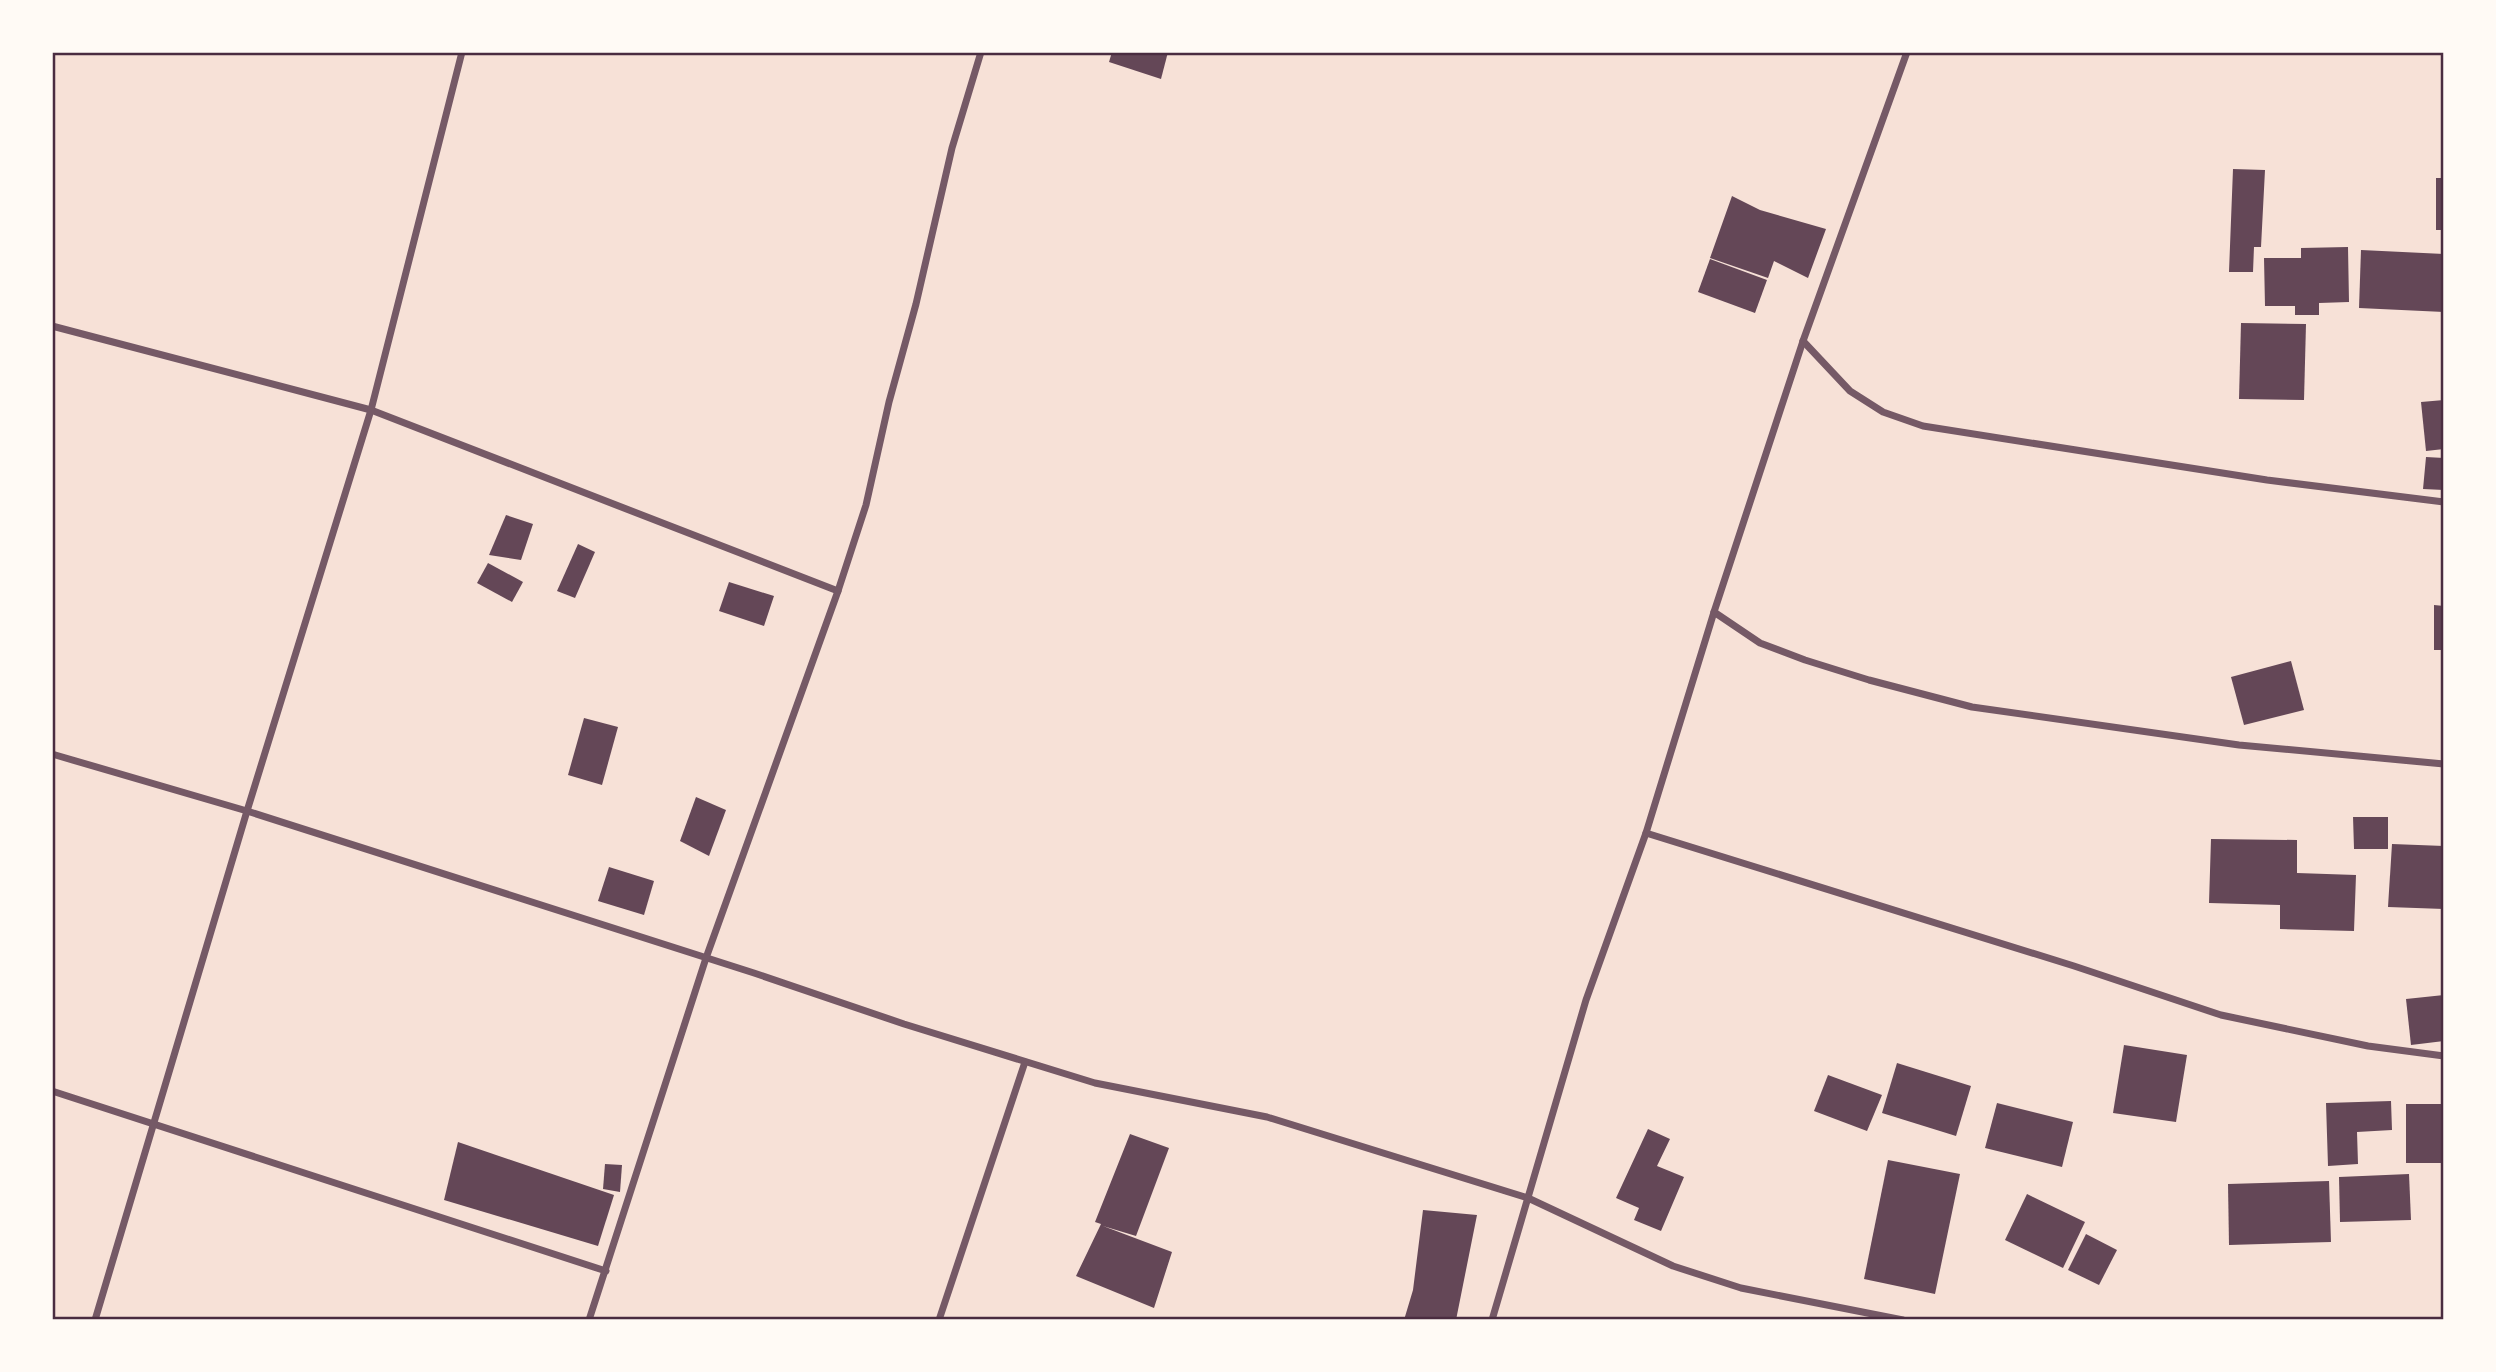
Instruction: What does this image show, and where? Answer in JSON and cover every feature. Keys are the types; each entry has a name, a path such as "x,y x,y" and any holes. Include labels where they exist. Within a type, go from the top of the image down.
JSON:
{"street":[{"path":"95,1320 247,811 371,410 463,52"},
{"path":"589,1320 706,958 838,591 866,505 952,148 981,52"},
{"path":"1492,1320 1586,1000 1646,833 1714,612 1803,341 1908,52"},
{"path":"52,326 371,410 838,591"},
{"path":"1803,341 1850,391 1883,412 1923,426 2267,480 2444,502"},
{"path":"1714,612 1760,643 1805,660 1972,707 2239,745 2444,764"},
{"path":"52,754 247,811 1025,1062 1096,1083 1267,1117 1528,1198 1673,1266 1718,1280 1801,1301 1903,1320"},
{"path":"1646,833 2221,1014 2368,1046 2444,1056"},
{"path":"939,1320 1025,1062"},
{"path":"52,1091 155,1122 606,1271"}],"building":[{"path":"1112,52 1168,52 1161,79 1109,62"},
{"path":"2233,169 2265,170 2261,247 2254,247 2253,272 2229,272"},
{"path":"2436,178 2444,178 2444,230 2436,230"},
{"path":"1732,196 1760,210 1826,229 1808,278 1774,261 1768,278 1710,258"},
{"path":"2348,247 2349,302 2319,303 2319,315 2295,315 2295,306 2265,306 2264,258 2301,258 2301,248"},
{"path":"2361,250 2444,254 2444,312 2359,308"},
{"path":"1710,259 1767,280 1755,313 1698,292"},
{"path":"2241,323 2306,324 2304,400 2239,399"},
{"path":"2444,400 2444,449 2426,451 2421,402"},
{"path":"2426,457 2444,458 2444,490 2423,489"},
{"path":"506,515 533,524 521,560 489,555"},
{"path":"578,544 595,552 575,598 557,591"},
{"path":"488,563 523,582 512,602 477,583"},
{"path":"729,582 774,596 764,626 719,611"},
{"path":"2434,605 2444,606 2444,650 2434,650"},
{"path":"2291,661 2304,710 2244,725 2231,677"},
{"path":"584,718 618,727 602,785 568,775"},
{"path":"696,797 726,810 709,856 680,841"},
{"path":"2353,817 2388,817 2388,849 2354,849"},
{"path":"2211,839 2297,840 2297,873 2356,875 2354,931 2280,929 2280,905 2209,903"},
{"path":"2392,844 2444,846 2444,909 2388,907"},
{"path":"609,867 654,881 644,915 598,901"},
{"path":"2444,995 2444,1041 2411,1045 2406,999"},
{"path":"2124,1045 2187,1055 2176,1122 2113,1113"},
{"path":"1897,1063 1971,1086 1956,1136 1882,1113"},
{"path":"1828,1075 1882,1095 1867,1131 1814,1111"},
{"path":"2391,1101 2392,1130 2357,1132 2358,1164 2328,1166 2326,1103"},
{"path":"1997,1103 2073,1122 2062,1167 1985,1148"},
{"path":"2406,1104 2444,1104 2444,1163 2406,1163"},
{"path":"1648,1129 1670,1139 1657,1166 1684,1177 1661,1231 1634,1220 1639,1208 1616,1198"},
{"path":"1130,1134 1169,1148 1136,1236 1103,1226 1172,1252 1154,1308 1076,1276 1101,1224 1095,1222"},
{"path":"458,1142 614,1195 598,1246 444,1200"},
{"path":"1888,1160 1960,1174 1935,1294 1864,1279"},
{"path":"605,1164 622,1165 620,1192 603,1189"},
{"path":"2409,1174 2411,1220 2340,1222 2339,1177"},
{"path":"2329,1181 2331,1242 2229,1245 2228,1184"},
{"path":"2027,1194 2085,1222 2063,1268 2005,1240"},
{"path":"1423,1210 1477,1215 1456,1320 1404,1320 1413,1290"},
{"path":"2086,1234 2117,1250 2099,1285 2068,1270"}]}
